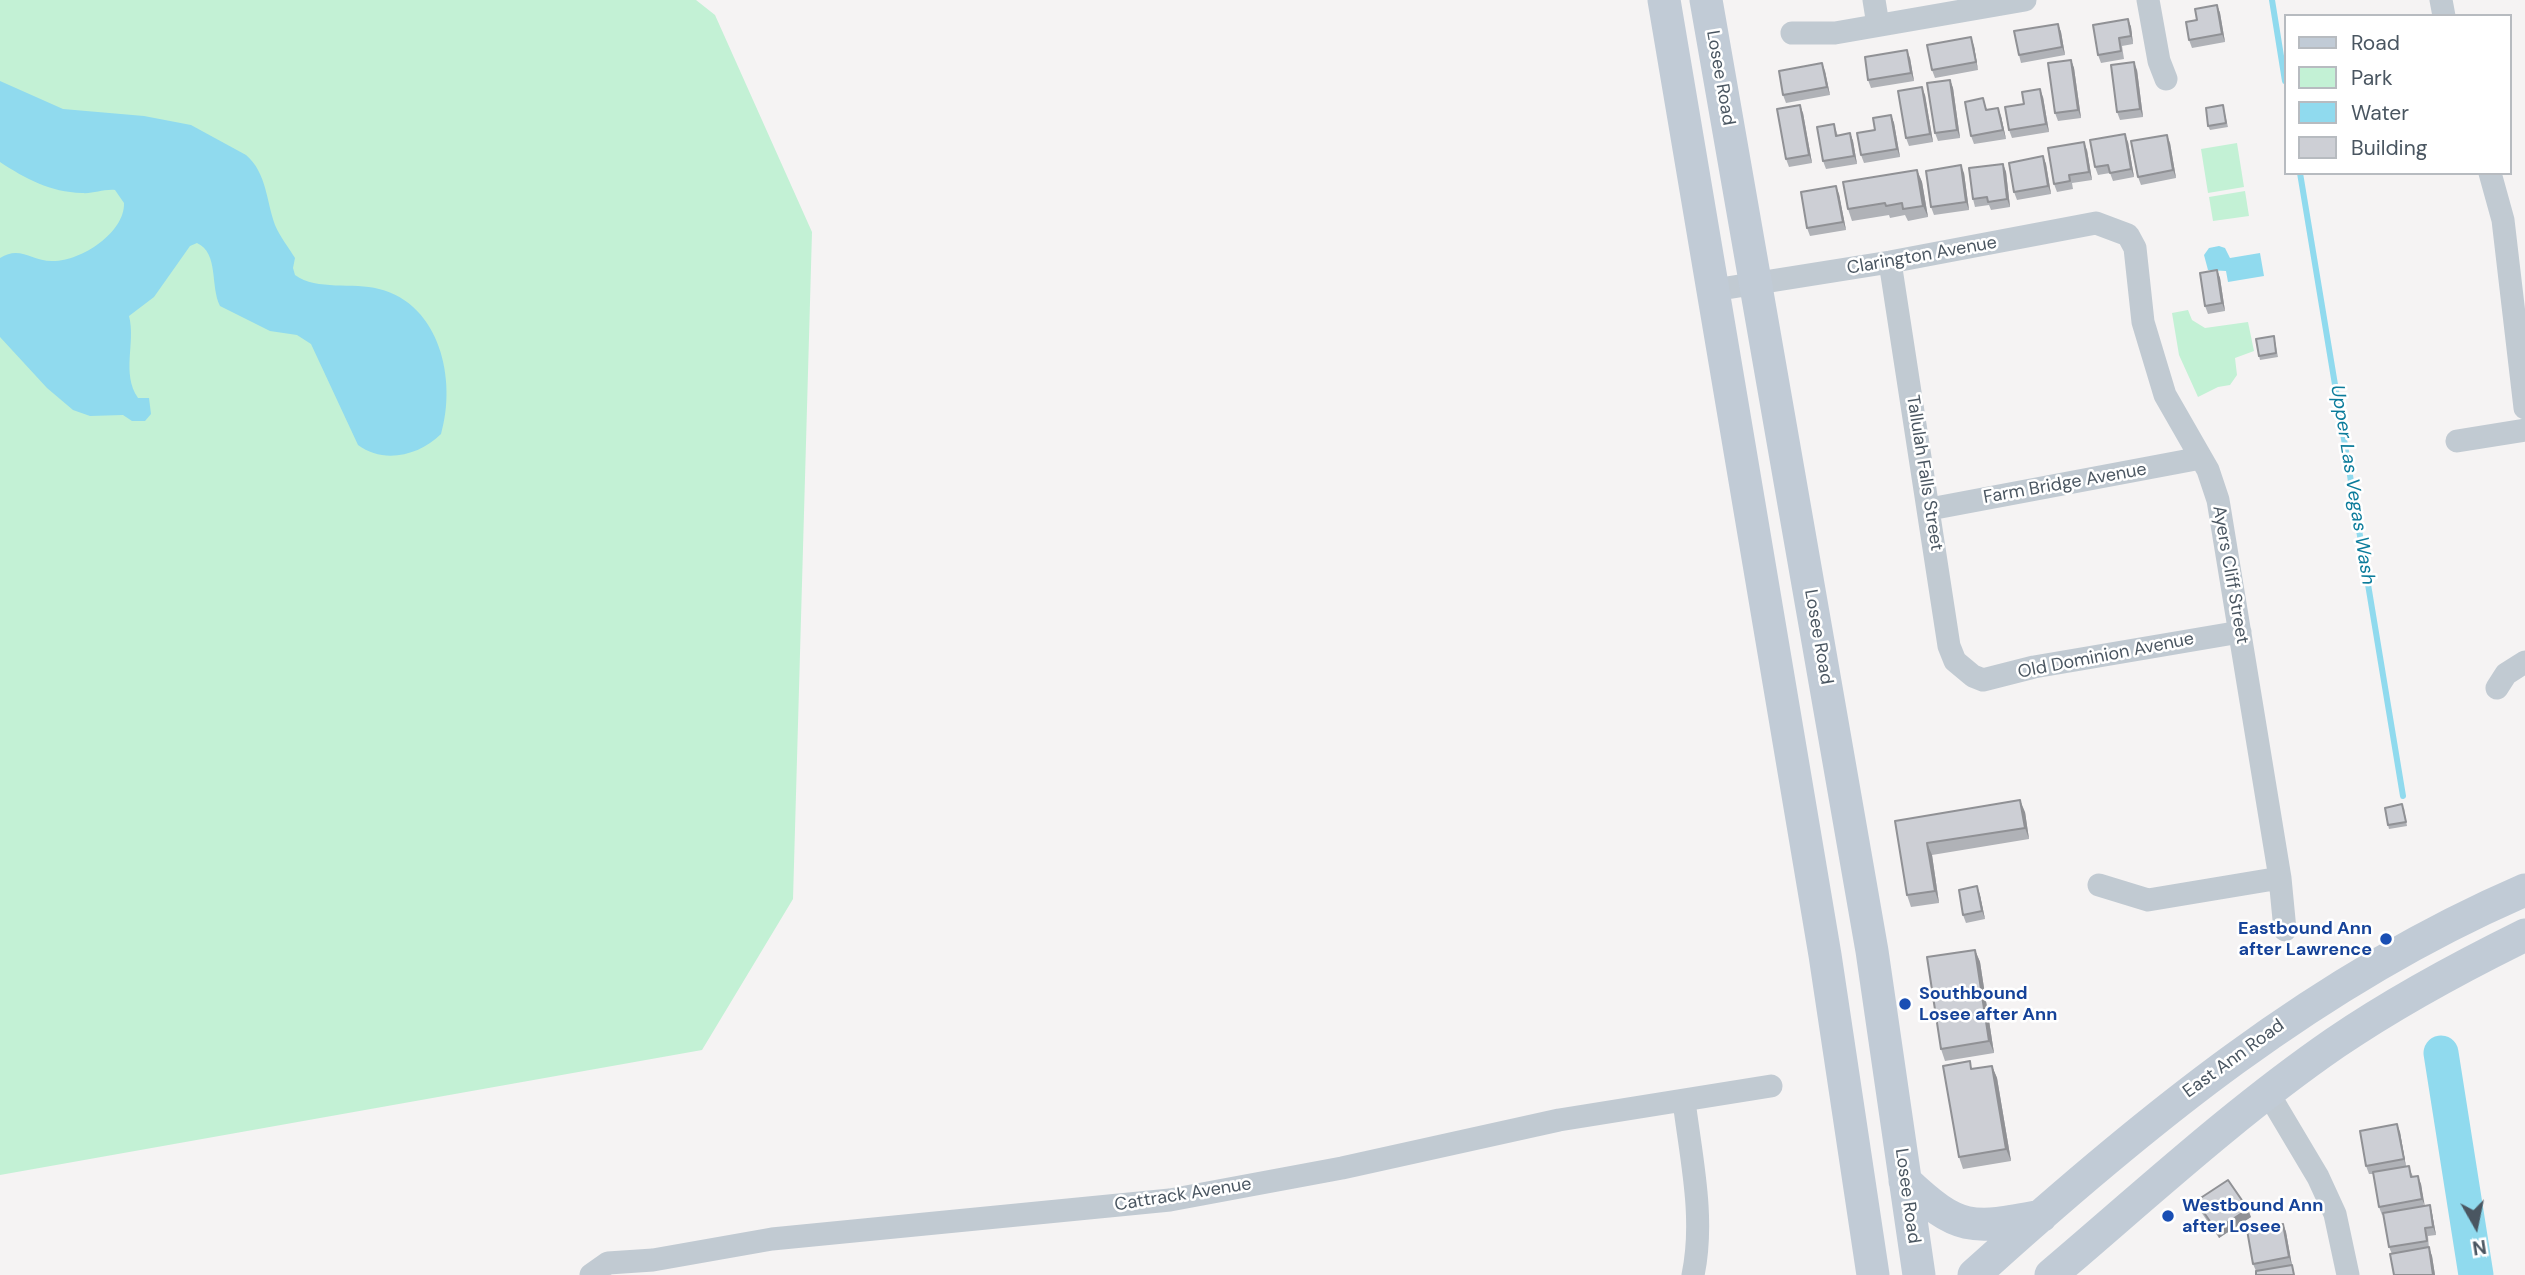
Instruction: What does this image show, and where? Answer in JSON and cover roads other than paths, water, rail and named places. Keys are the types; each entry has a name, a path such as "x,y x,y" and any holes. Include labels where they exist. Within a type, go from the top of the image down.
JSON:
{"main road":[{"path":"1664,0 1825,955 1873,1275"},
{"name":"Losee Road","path":"1706,0 1872,951 1919,1275"},
{"name":"East Ann Road","path":"1974,1275 2160,1115 2234,1057 2361,972 2449,924 2525,890"},
{"path":"2268,1093 2263,1077 2266,1065 2279,1050 2340,1001 2449,924"},
{"path":"2051,1275 2268,1093 2336,1042 2459,968 2525,935"},
{"path":"1905,1181 1933,1207 1966,1224 1996,1225 2044,1216"}],"street":[{"path":"1874,0 1878,25"},
{"path":"1792,33 1835,33 2025,0"},
{"path":"2148,0 2159,61 2166,79"},
{"path":"2491,175 2503,220 2525,408"},
{"name":"Clarington Avenue","path":"1714,290 1890,262 2096,223 2128,235"},
{"name":"Ayers Cliff Street","path":"2128,235 2136,248 2143,322 2165,395 2201,458 2218,500 2280,878 2285,930"},
{"name":"Tallulah Falls Street","path":"1890,262 1949,646 1955,661 1973,676"},
{"path":"2457,441 2525,430"},
{"name":"Farm Bridge Avenue","path":"1930,509 2201,458"},
{"name":"Old Dominion Avenue","path":"1973,676 1983,680 2034,667 2240,632"},
{"path":"2497,688 2506,674 2525,662"},
{"path":"2099,885 2148,900 2280,878"},
{"name":"Cattrack Avenue","path":"592,1274 608,1263 653,1261 772,1239 1170,1200 1342,1168 1494,1132 1771,1086"},
{"path":"2268,1093 2318,1177 2335,1214 2348,1275"},
{"path":"1684,1101 1699,1222 1698,1252 1693,1275"}],"water":[{"path":"0,81 63,109 144,116 191,125 246,155 258,170 275,225 295,258 295,275 314,283 369,287 400,297 417,310 430,327 439,347 447,391 441,434 422,448 401,455 378,454 358,445 311,344 297,335 270,331 220,306 211,262 204,248 197,243 190,246 154,297 129,316 130,378 138,398 149,398 151,414 145,421 132,421 123,415 90,416 73,410 47,388 0,337 0,258 14,253 52,261 75,257 99,244 109,235 117,225 124,203 115,190 86,193 59,190 29,179 0,162"},
{"path":"2209,248 2225,248 2230,258 2260,253 2264,276 2228,282 2226,271 2208,270 2204,255"}],"waterway":[{"name":"Upper Las Vegas Wash","path":"2272,0 2284,75"},
{"name":"Upper Las Vegas Wash","path":"2300,175 2403,796"},
{"name":"Upper Las Vegas Wash","path":"2441,1053 2476,1275"}],"place":[{"name":"Eastbound Ann after Lawrence","path":"2386,939"},
{"name":"Southbound Losee after Ann","path":"1905,1004"},
{"name":"Westbound Ann after Losee","path":"2168,1216"}]}
